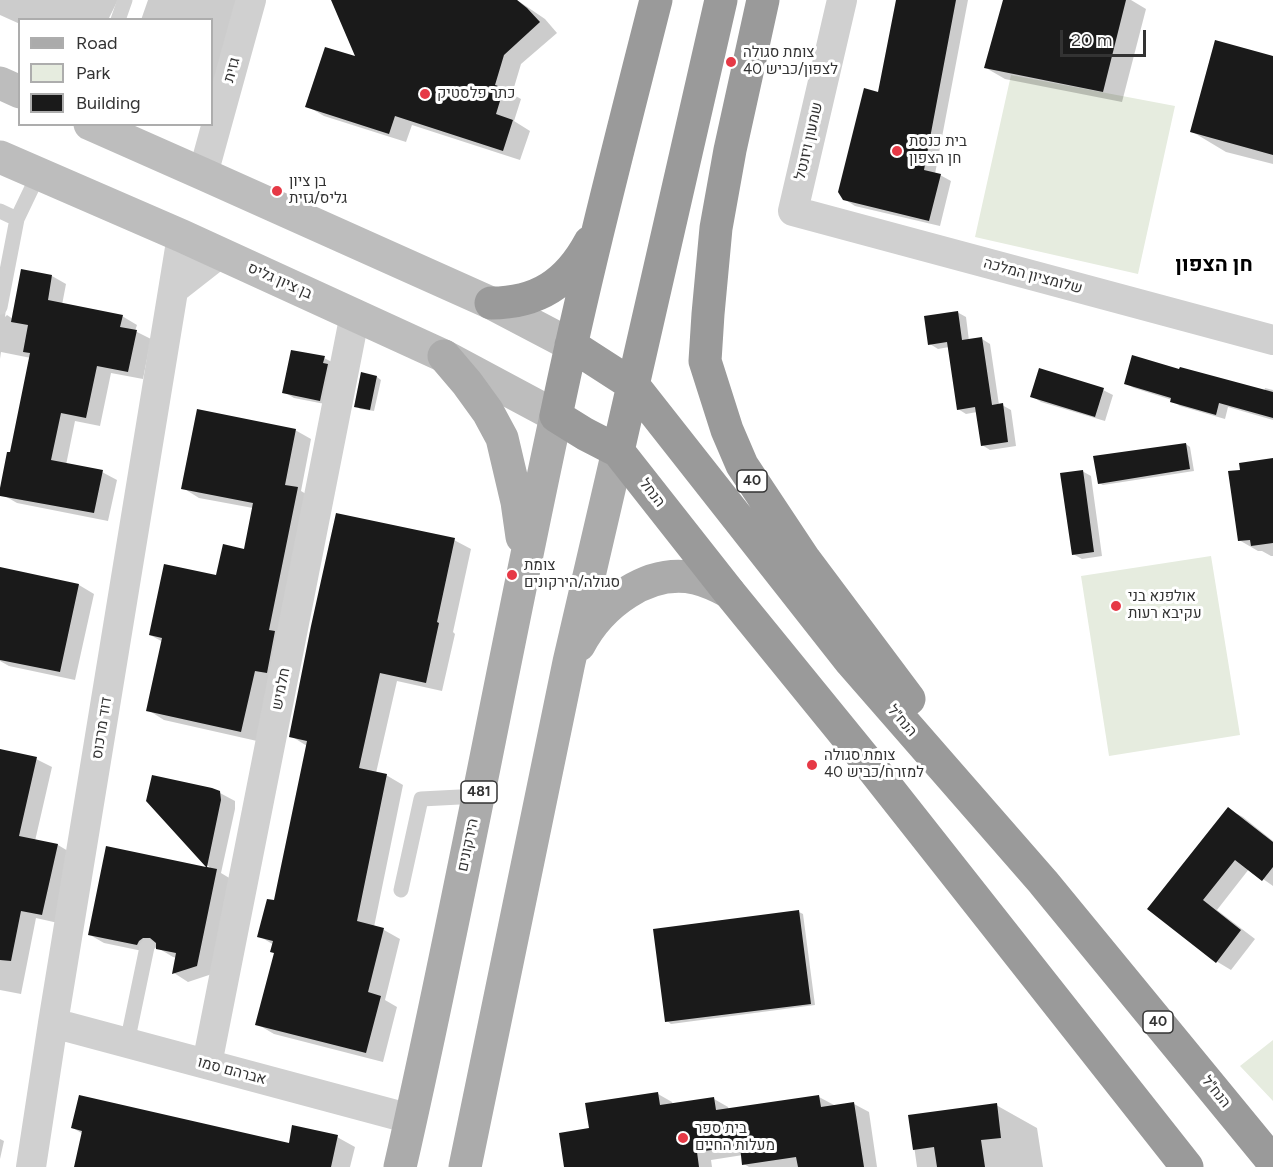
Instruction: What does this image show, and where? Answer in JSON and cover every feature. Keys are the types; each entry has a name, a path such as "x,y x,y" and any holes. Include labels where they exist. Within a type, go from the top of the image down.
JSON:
{"highway":[{"path":"556,416 600,222 656,0"},
{"path":"618,451 721,0"},
{"name":"40","path":"763,0 730,150 716,228 705,361 727,430 742,465 805,560 1043,882"},
{"path":"491,303 524,299 545,292 560,281 575,266 600,222"},
{"name":"הנח\"ל","path":"571,345 633,385 851,662 1043,882 1273,1162"},
{"name":"הנחל","path":"556,416 618,451 729,592"},
{"path":"729,592 865,759 1187,1167"}],"main road":[{"path":"444,356 488,412 501,438 511,470 524,560"},
{"name":"הירקונים","path":"400,1167 479,796 524,560 556,416"},
{"path":"465,1167 569,662 618,451"},
{"path":"569,662 582,638 598,616 619,598 642,584 668,577 693,578 729,592"}],"street":[{"name":"גזית","path":"203,174 251,0"},
{"name":"שמעון ויזנטל","path":"793,211 842,0"},
{"path":"0,83 18,91"},
{"path":"95,126 491,303 571,345"},
{"name":"בן ציון גליס","path":"0,157 444,356 556,416"},
{"name":"שלומציון המלכה","path":"793,211 1273,340"},
{"name":"דוד מרכוס","path":"31,1167 182,237"},
{"path":"174,289 220,254"},
{"name":"חלמיש","path":"207,1064 355,315"},
{"name":"אברהם סמו","path":"53,1023 411,1119"}],"lane":[{"path":"119,18 125,0"},
{"path":"0,307 16,219 39,173"},
{"path":"0,212 16,219"},
{"path":"401,890 421,799 479,796"},
{"path":"126,1043 147,947"}],"green space":[{"path":"1011,75 1175,106 1138,274 975,237"},
{"path":"1211,556 1240,735 1109,756 1081,576"},
{"path":"1273,1040 1273,1101 1240,1066"}],"building":[{"path":"331,0 517,0 527,8 540,22 504,55 495,85 504,88 496,114 513,120 503,151 395,116 389,134 305,107 325,47 355,56"},
{"name":"בית כנסת חן הצפון","path":"896,0 956,0 924,170 941,174 929,221 843,200 838,192 864,88 878,92"},
{"path":"1003,0 1126,0 1103,92 984,68"},
{"path":"1215,40 1273,56 1273,155 1190,132"},
{"path":"21,269 52,275 48,300 123,315 120,327 137,330 128,372 97,366 86,418 61,413 51,460 103,470 94,513 0,496 7,452 10,452 30,353 23,352 28,325 11,322"},
{"path":"958,311 962,340 982,337 992,405 1003,403 1008,442 981,446 975,407 957,410 947,342 928,345 924,316"},
{"path":"291,350 325,356 323,363 328,364 320,401 282,393"},
{"path":"1132,355 1273,392 1273,418 1219,403 1216,415 1170,402 1171,398 1124,384"},
{"path":"1039,368 1104,388 1095,417 1030,397"},
{"path":"361,372 377,376 370,410 354,407"},
{"path":"197,409 296,429 285,485 298,487 269,630 275,631 267,673 255,671 241,732 146,711 162,638 149,635 164,564 216,575 223,544 244,549 253,503 181,489"},
{"path":"1186,443 1190,469 1098,484 1093,456"},
{"path":"1273,458 1273,543 1251,546 1250,540 1238,541 1228,471 1240,470 1239,463"},
{"path":"1083,470 1094,552 1072,555 1060,473"},
{"path":"336,513 455,538 426,683 380,673 359,768 387,774 357,921 384,928 368,992 381,996 366,1053 255,1025 274,953 270,952 273,941 257,937 267,899 274,900 307,741 289,737"},
{"path":"0,567 79,584 60,672 0,660"},
{"path":"0,749 37,757 19,836 58,844 42,915 21,911 11,961 0,960"},
{"path":"152,775 212,788 220,791 221,800 207,867 217,869 197,966 172,974 176,953 156,949 156,943 150,938 143,938 137,945 88,935 106,846 206,867 146,801"},
{"path":"1228,807 1273,842 1273,867 1262,881 1235,860 1203,900 1241,930 1216,963 1147,909"},
{"path":"799,910 811,1004 665,1022 653,929"},
{"path":"658,1092 660,1105 714,1097 716,1110 819,1095 821,1107 854,1102 864,1167 798,1167 796,1157 742,1165 740,1146 697,1152 699,1167 564,1167 559,1133 589,1128 585,1103"},
{"path":"79,1095 289,1143 292,1125 338,1135 331,1167 74,1167 82,1131 71,1128"},
{"path":"997,1103 1001,1138 981,1140 985,1167 937,1167 934,1147 913,1150 908,1115"}],"place":[{"name":"צומת סגולה לצפון/כביש 40","path":"731,62"},
{"name":"כתר פלסטיק","path":"425,94"},
{"name":"בית כנסת חן הצפון","path":"897,151"},
{"name":"בן ציון גליס/גזית","path":"277,191"},
{"name":"צומת סגולה/הירקונים","path":"512,575"},
{"name":"אולפנא בני עקיבא רעות","path":"1116,606"},
{"name":"צומת סגולה למזרח/כביש 40","path":"812,765"},
{"name":"בית ספר מעלות החיים","path":"683,1138"}],"district":[{"name":"חן הצפון","path":"1214,265"}]}
